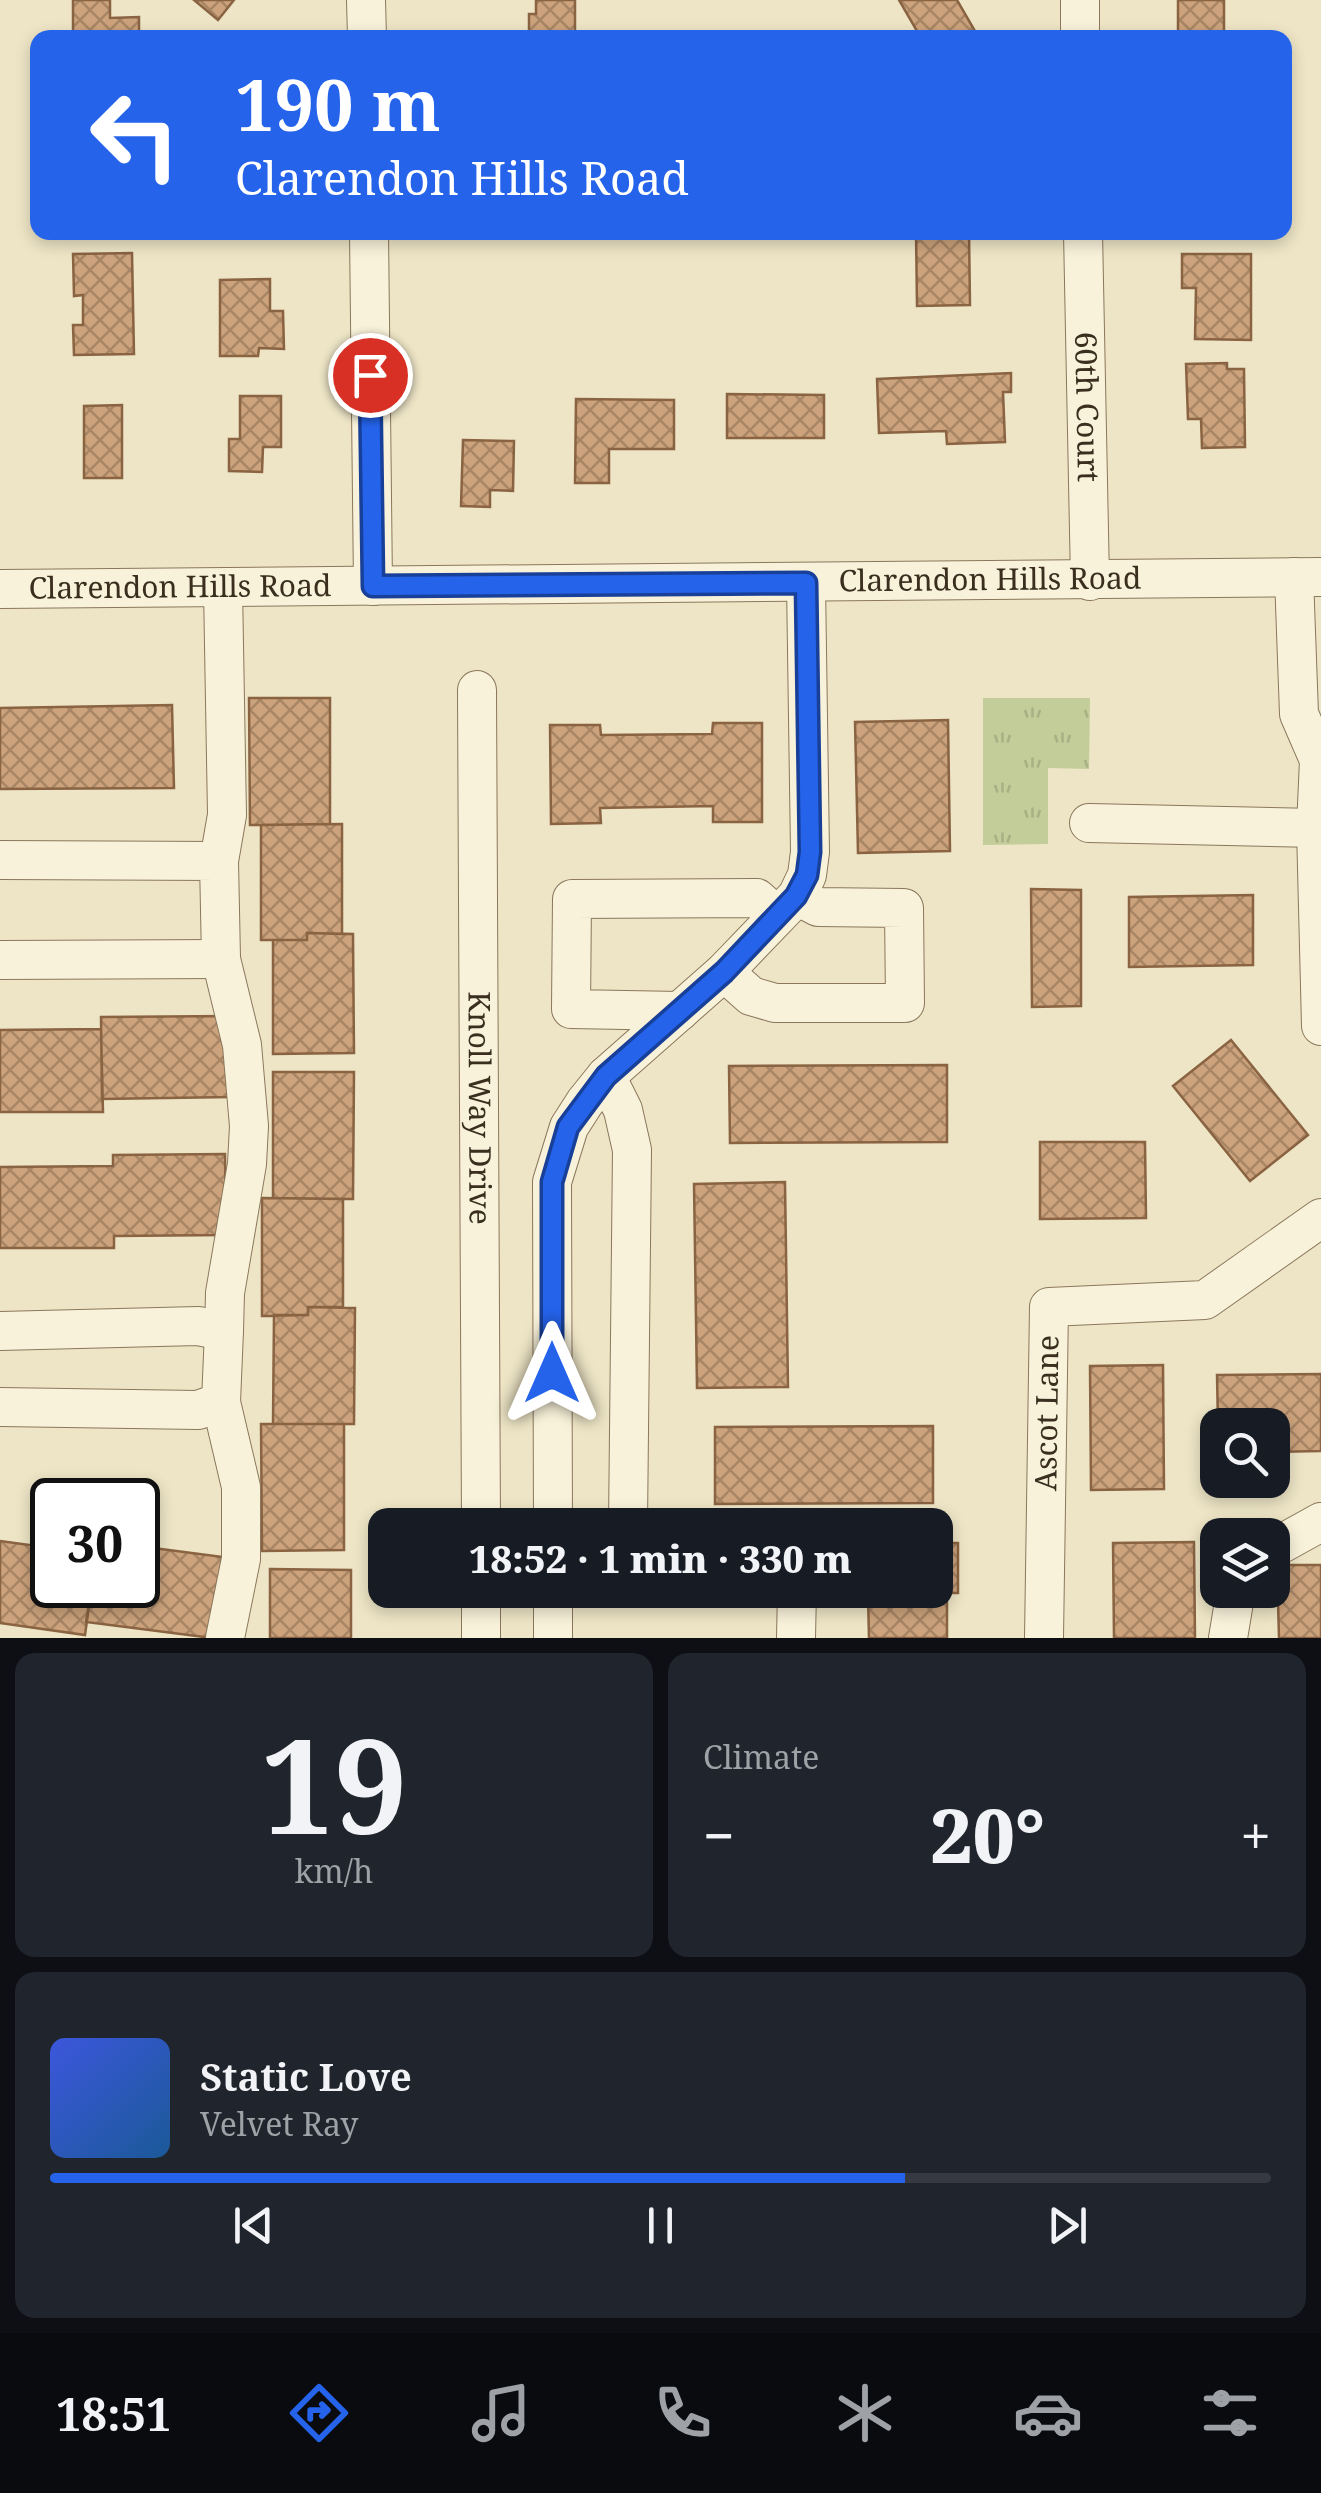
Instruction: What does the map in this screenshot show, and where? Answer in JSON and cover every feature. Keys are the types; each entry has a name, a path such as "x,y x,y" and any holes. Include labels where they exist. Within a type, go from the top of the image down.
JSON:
{"street":[{"path":"366,0 366,30"},
{"path":"1080,0 1080,30"},
{"path":"369,240 373,586"},
{"name":"60th Court","path":"1084,240 1090,581"},
{"path":"1308,577 1299,714 1320,759 1316,828 1321,1026"},
{"name":"Clarendon Hills Road","path":"0,590 1308,577"},
{"path":"553,1508 552,1182 568,1127 606,1076 724,972 787,906 807,875 810,852 806,583"},
{"path":"223,588 227,815 219,862 221,959 242,1045 249,1126 247,1164 224,1292 221,1402 241,1487 241,1559 224,1638"},
{"name":"Knoll Way Drive","path":"477,690 481,1508"},
{"path":"1090,824 1316,828"},
{"path":"0,860 219,862"},
{"path":"680,1011 570,1010 572,899 758,898 787,906 904,908 905,1003 775,1002 751,996 724,972"},
{"path":"0,960 221,959"},
{"path":"606,1076 624,1110 632,1150 628,1508"},
{"name":"Ascot Lane","path":"1044,1638 1048,1306 1205,1300 1321,1218"},
{"path":"0,1331 198,1326 224,1331"},
{"path":"0,1407 198,1410 221,1402"},
{"path":"1290,1539 1321,1522"},
{"path":"481,1608 481,1638"},
{"path":"553,1608 554,1638"},
{"path":"796,1638 797,1608"},
{"path":"1228,1638 1233,1608"}],"green space":[{"path":"983,698 1090,698 1089,769 1048,768 1048,844 983,845"}],"building":[{"path":"73,0 110,0 110,18 139,17 139,30 73,30"},
{"path":"194,0 234,0 218,20"},
{"path":"536,0 575,0 575,30 529,30 529,14 536,14"},
{"path":"899,0 957,0 974,30 916,30"},
{"path":"1178,0 1224,0 1224,30 1178,30"},
{"path":"916,240 969,240 970,305 917,306"},
{"path":"132,253 134,354 74,355 73,325 83,325 83,295 74,296 73,254"},
{"path":"1182,254 1251,254 1251,340 1195,339 1196,288 1182,288"},
{"path":"270,279 270,311 283,311 284,349 259,348 258,356 220,356 220,280"},
{"path":"1227,363 1227,369 1244,369 1245,447 1202,448 1201,419 1188,419 1186,364"},
{"path":"1011,373 1011,392 1003,392 1005,442 947,444 946,431 879,433 877,379"},
{"path":"727,394 824,395 824,438 727,438"},
{"path":"240,396 281,396 281,447 263,447 262,472 229,471 229,439 240,439"},
{"path":"576,399 674,400 674,449 609,449 609,483 575,483"},
{"path":"122,405 122,478 84,478 84,406"},
{"path":"463,440 514,441 513,491 490,490 490,507 461,506"},
{"path":"249,698 330,698 330,824 250,825"},
{"path":"172,705 174,788 0,789 0,708"},
{"path":"948,720 950,851 858,853 855,722"},
{"path":"713,723 762,723 762,822 713,822 713,806 600,808 601,823 551,824 550,725 600,725 601,735 712,734"},
{"path":"342,824 342,934 307,933 307,940 261,940 261,825"},
{"path":"1031,889 1081,890 1081,1006 1032,1007"},
{"path":"1253,895 1253,965 1129,967 1129,897"},
{"path":"307,933 353,934 354,1053 273,1054 273,940 307,940"},
{"path":"229,1016 231,1097 102,1099 101,1017"},
{"path":"101,1029 103,1112 0,1112 0,1030"},
{"path":"1231,1040 1308,1135 1250,1181 1173,1086"},
{"path":"947,1065 947,1142 730,1143 729,1066"},
{"path":"273,1072 354,1072 353,1199 273,1198"},
{"path":"1040,1142 1145,1142 1146,1218 1040,1219"},
{"path":"225,1154 226,1235 114,1236 114,1248 0,1248 0,1167 113,1166 113,1155"},
{"path":"785,1182 788,1387 697,1388 694,1184"},
{"path":"262,1198 343,1199 343,1307 308,1307 308,1315 262,1316"},
{"path":"308,1307 355,1308 354,1424 273,1424 274,1315 308,1315"},
{"path":"1163,1365 1164,1489 1091,1490 1090,1366"},
{"path":"1321,1374 1321,1451 1290,1452 1290,1408 1218,1408 1217,1375"},
{"path":"261,1424 344,1424 344,1550 262,1551"},
{"path":"933,1426 933,1503 715,1504 715,1427"},
{"path":"0,1541 30,1545 30,1608 89,1608 85,1635 0,1623"},
{"path":"1194,1542 1195,1638 1114,1638 1113,1543"},
{"path":"953,1543 958,1543 958,1593 953,1593"},
{"path":"160,1549 223,1557 212,1638 86,1622 88,1608 160,1608"},
{"path":"1290,1565 1321,1565 1321,1638 1279,1638 1278,1608 1290,1608"},
{"path":"270,1569 351,1570 351,1638 270,1638"},
{"path":"868,1608 947,1608 947,1638 869,1638"}],"route":[{"path":"370,375 373,586 806,583 810,852 807,875 796,896 724,972 606,1076 568,1127 552,1182 552,1373"}]}
